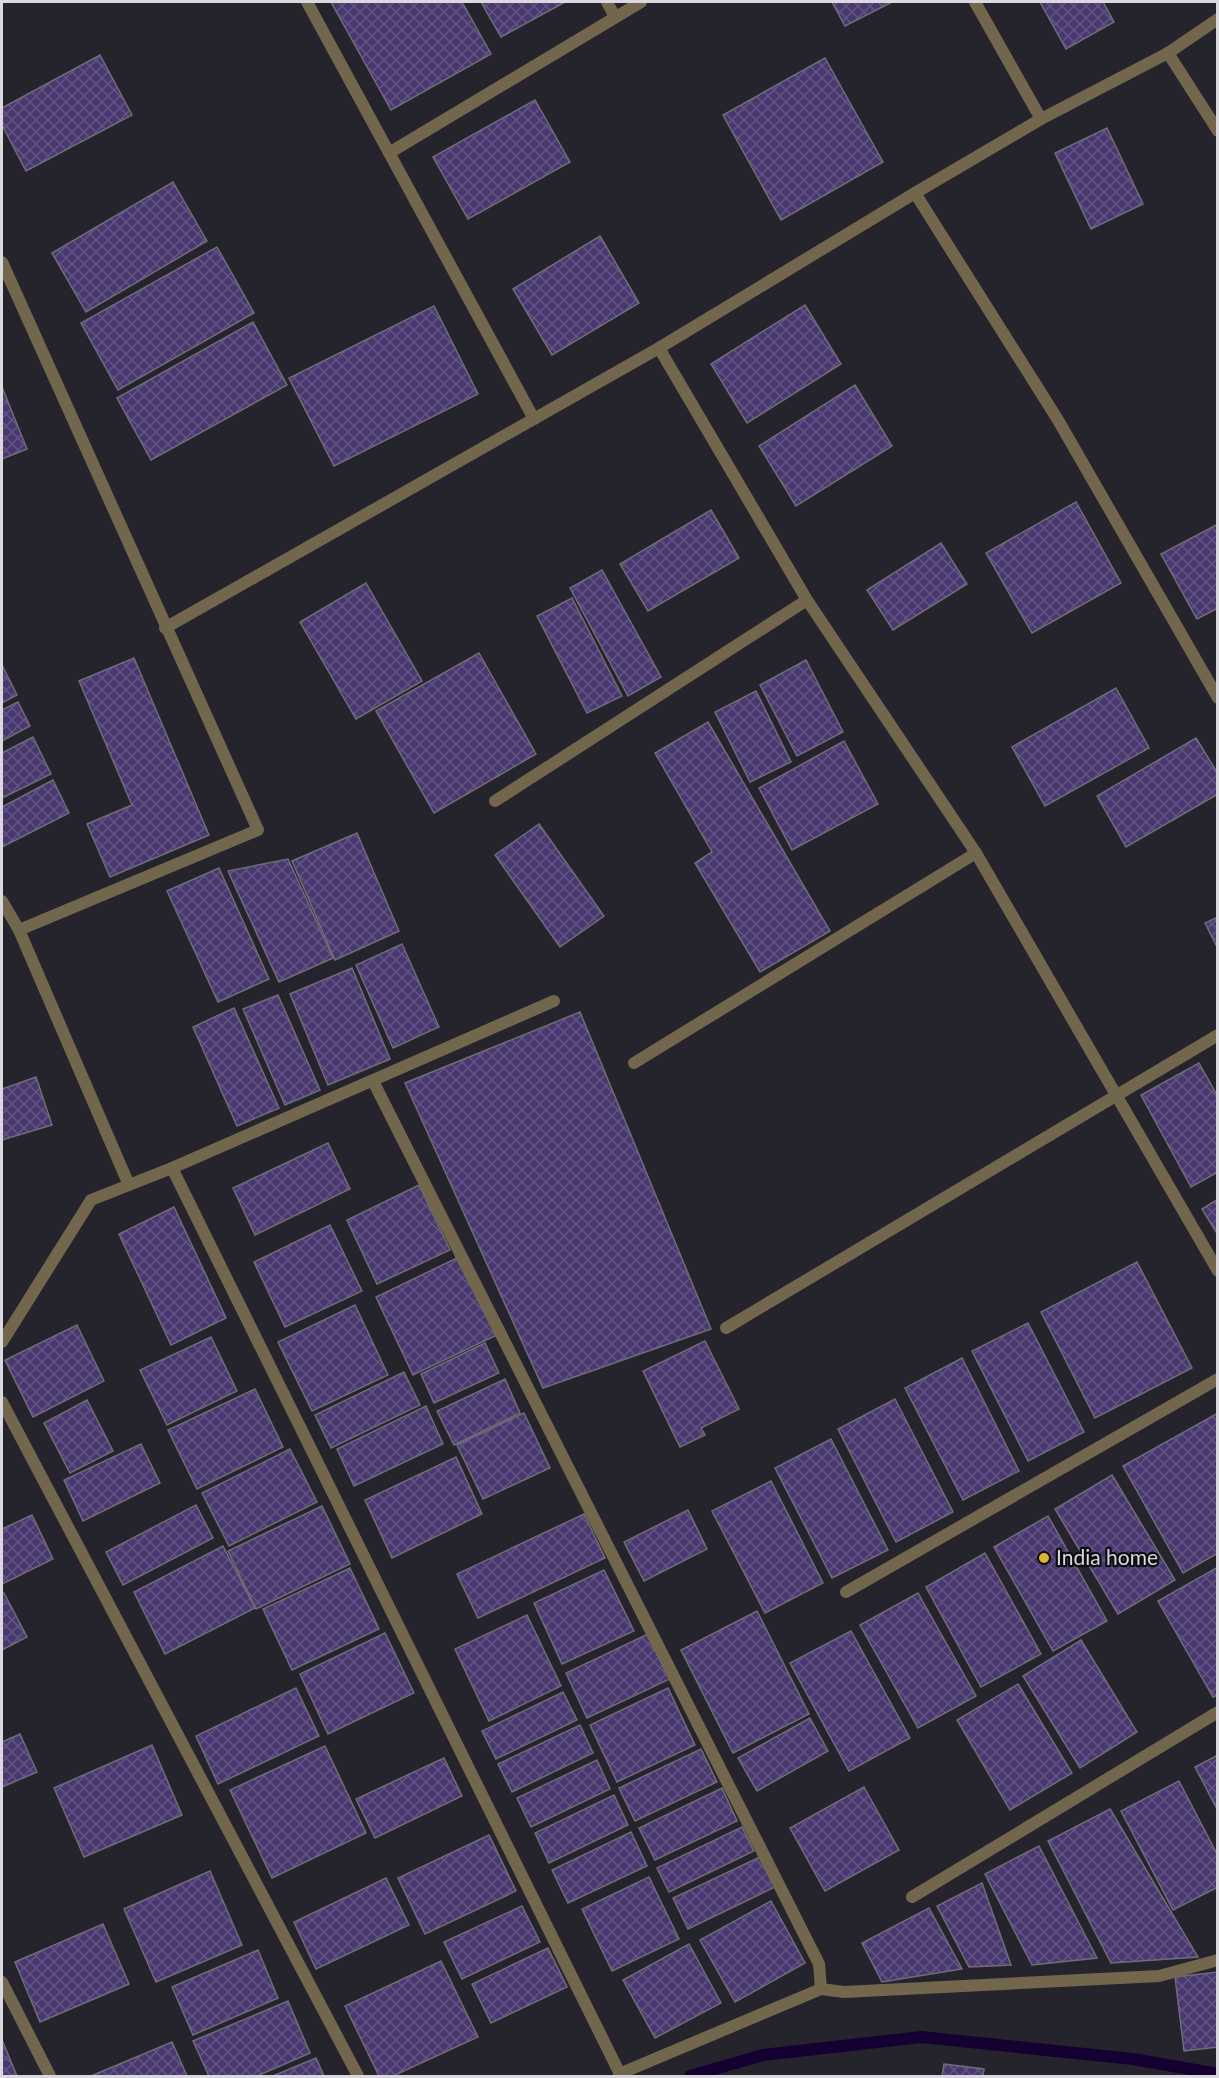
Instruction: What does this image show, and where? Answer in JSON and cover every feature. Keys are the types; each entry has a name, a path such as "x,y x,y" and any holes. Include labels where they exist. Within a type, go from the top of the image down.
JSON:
{"street":[{"path":"307,2 534,419"},
{"path":"607,2 615,17"},
{"path":"389,153 641,2"},
{"path":"975,2 1041,119"},
{"path":"165,628 659,348 1041,119 1168,53 1218,19"},
{"path":"1168,53 1218,131"},
{"path":"915,193 1058,420 1218,698"},
{"path":"2,262 258,830 19,930"},
{"path":"659,348 807,600 976,853 1218,1270"},
{"path":"495,801 807,600"},
{"path":"633,1063 976,853"},
{"path":"2,901 19,930 129,1185"},
{"path":"2,1342 91,1200 172,1168 554,1001"},
{"path":"726,1328 1218,1035"},
{"path":"373,1081 819,1964 821,1989"},
{"path":"172,1168 620,2075 821,1989 844,1992 1159,1976 1218,1960"},
{"path":"846,1592 1218,1379"},
{"path":"2,1402 358,2076"},
{"path":"912,1897 1218,1712"},
{"path":"2,1982 50,2076"}],"building":[{"path":"331,2 462,2 491,54 391,110"},
{"path":"481,2 565,2 501,37"},
{"path":"832,2 892,2 845,26"},
{"path":"1040,2 1103,2 1114,22 1066,49"},
{"path":"100,55 132,115 26,171 2,125 2,108"},
{"path":"825,58 883,162 781,220 723,115"},
{"path":"535,100 570,162 468,219 433,157"},
{"path":"1107,128 1143,204 1091,229 1055,153"},
{"path":"173,182 207,241 86,312 52,253"},
{"path":"600,236 639,303 552,355 513,289"},
{"path":"217,247 254,313 118,390 81,323"},
{"path":"805,305 841,364 747,423 711,364"},
{"path":"434,306 478,394 334,466 289,378"},
{"path":"253,322 287,385 151,460 117,398"},
{"path":"855,385 892,446 796,506 759,446"},
{"path":"2,387 27,449 2,459"},
{"path":"1076,502 1121,583 1032,633 986,553"},
{"path":"711,510 739,558 648,611 620,564"},
{"path":"1218,524 1218,608 1197,619 1161,554"},
{"path":"941,543 967,584 893,630 867,590"},
{"path":"602,570 661,677 628,696 570,588"},
{"path":"366,583 422,681 356,719 300,622"},
{"path":"572,598 622,696 587,713 537,616"},
{"path":"479,653 536,754 434,813 376,711"},
{"path":"134,658 209,835 110,877 87,824 132,805 79,681"},
{"path":"806,660 843,732 797,756 760,685"},
{"path":"2,665 17,695 2,703"},
{"path":"1116,688 1149,748 1045,806 1012,747"},
{"path":"756,691 791,762 750,782 715,712"},
{"path":"18,702 30,726 2,741 2,710"},
{"path":"708,722 830,931 760,972 695,863 712,852 655,753"},
{"path":"33,737 51,774 2,798 2,753"},
{"path":"1196,738 1218,774 1218,794 1126,847 1097,796"},
{"path":"844,741 878,804 792,850 759,788"},
{"path":"53,780 69,813 2,847 2,807"},
{"path":"539,824 604,916 560,947 495,855"},
{"path":"357,833 399,931 335,960 292,861"},
{"path":"288,859 333,958 279,982 228,871"},
{"path":"219,868 269,979 218,1002 167,891"},
{"path":"1218,917 1218,949 1205,923"},
{"path":"402,944 439,1027 393,1048 356,965"},
{"path":"352,968 390,1059 328,1085 290,994"},
{"path":"278,995 320,1090 285,1105 243,1009"},
{"path":"234,1008 279,1108 237,1126 193,1027"},
{"path":"580,1012 711,1329 543,1388 405,1083"},
{"path":"1199,1063 1218,1097 1218,1172 1191,1187 1141,1095"},
{"path":"36,1077 52,1125 2,1140 2,1089"},
{"path":"328,1143 350,1189 255,1235 233,1188"},
{"path":"419,1185 450,1250 377,1284 347,1220"},
{"path":"1218,1199 1218,1235 1202,1209"},
{"path":"174,1207 226,1318 171,1345 119,1234"},
{"path":"330,1225 362,1291 285,1327 254,1262"},
{"path":"459,1257 497,1335 413,1375 376,1297"},
{"path":"1137,1262 1192,1368 1095,1418 1041,1312"},
{"path":"355,1305 388,1375 312,1411 278,1342"},
{"path":"1028,1323 1084,1432 1028,1461 972,1351"},
{"path":"77,1325 104,1381 33,1417 5,1360"},
{"path":"211,1337 237,1391 167,1425 140,1370"},
{"path":"705,1341 739,1409 701,1428 705,1435 680,1447 643,1371"},
{"path":"485,1343 499,1373 434,1403 421,1374"},
{"path":"962,1358 1019,1471 963,1500 905,1388"},
{"path":"404,1372 420,1405 331,1448 315,1415"},
{"path":"505,1379 520,1413 454,1445 437,1411"},
{"path":"255,1389 283,1447 197,1489 168,1430"},
{"path":"895,1399 953,1512 896,1542 838,1429"},
{"path":"87,1400 113,1451 70,1473 44,1423"},
{"path":"426,1406 443,1444 354,1486 337,1449"},
{"path":"524,1413 550,1468 483,1499 457,1445"},
{"path":"1218,1413 1218,1553 1183,1573 1123,1466"},
{"path":"831,1439 888,1550 832,1578 775,1468"},
{"path":"141,1444 160,1483 83,1521 64,1480"},
{"path":"290,1449 317,1502 229,1546 202,1493"},
{"path":"456,1457 482,1514 392,1558 365,1500"},
{"path":"1112,1475 1175,1580 1118,1614 1055,1509"},
{"path":"771,1481 823,1583 765,1613 712,1511"},
{"path":"196,1505 213,1538 123,1585 106,1552"},
{"path":"322,1506 350,1564 256,1609 228,1551"},
{"path":"688,1510 707,1549 644,1581 624,1542"},
{"path":"584,1514 605,1558 478,1618 457,1574"},
{"path":"32,1515 53,1559 2,1584 2,1529"},
{"path":"1048,1516 1107,1621 1053,1651 994,1547"},
{"path":"223,1546 255,1608 165,1654 134,1592"},
{"path":"985,1553 1041,1654 981,1687 926,1587"},
{"path":"1218,1567 1218,1695 1213,1697 1158,1601"},
{"path":"350,1568 379,1629 292,1670 263,1609"},
{"path":"604,1570 634,1631 562,1664 534,1603"},
{"path":"4,1593 27,1637 2,1650 2,1595"},
{"path":"918,1593 976,1696 918,1728 860,1625"},
{"path":"757,1611 809,1714 733,1753 681,1650"},
{"path":"527,1615 561,1686 489,1721 455,1649"},
{"path":"851,1631 910,1738 849,1771 790,1663"},
{"path":"385,1633 414,1693 328,1734 300,1674"},
{"path":"650,1633 672,1678 587,1718 566,1673"},
{"path":"1081,1640 1137,1732 1080,1768 1023,1676"},
{"path":"1018,1684 1072,1773 1010,1810 957,1720"},
{"path":"296,1688 319,1736 218,1784 196,1736"},
{"path":"668,1688 695,1745 617,1782 590,1725"},
{"path":"563,1692 577,1720 496,1759 482,1731"},
{"path":"810,1718 828,1751 757,1791 738,1758"},
{"path":"580,1725 593,1753 512,1792 498,1764"},
{"path":"20,1734 37,1772 2,1787 2,1742"},
{"path":"152,1745 182,1815 84,1857 54,1788"},
{"path":"325,1746 366,1833 272,1878 230,1790"},
{"path":"701,1749 717,1782 635,1821 619,1788"},
{"path":"1218,1755 1218,1811 1195,1767"},
{"path":"444,1758 462,1796 375,1838 356,1799"},
{"path":"597,1760 610,1789 531,1827 517,1798"},
{"path":"1179,1781 1218,1856 1218,1887 1173,1910 1121,1811"},
{"path":"864,1787 899,1850 825,1891 790,1828"},
{"path":"722,1788 737,1821 655,1860 639,1828"},
{"path":"614,1795 628,1825 549,1863 535,1833"},
{"path":"1110,1809 1198,1957 1111,1963 1048,1841"},
{"path":"742,1827 754,1851 669,1892 657,1868"},
{"path":"631,1832 647,1866 568,1903 552,1870"},
{"path":"489,1835 516,1891 425,1934 398,1878"},
{"path":"1039,1846 1097,1958 1032,1965 985,1874"},
{"path":"760,1857 775,1887 688,1929 673,1898"},
{"path":"210,1871 242,1945 156,1982 124,1909"},
{"path":"649,1877 679,1939 612,1971 582,1909"},
{"path":"386,1878 409,1925 316,1969 294,1922"},
{"path":"982,1883 1011,1965 969,1967 937,1906"},
{"path":"771,1901 805,1963 735,2002 700,1940"},
{"path":"522,1906 540,1942 462,1979 444,1942"},
{"path":"929,1908 962,1969 882,1982 862,1943"},
{"path":"103,1924 129,1984 40,2022 15,1962"},
{"path":"689,1944 721,2003 655,2038 623,1980"},
{"path":"548,1948 567,1987 491,2023 472,1984"},
{"path":"258,1950 278,1998 193,2035 172,1987"},
{"path":"441,1961 478,2037 393,2076 379,2076 345,2006"},
{"path":"1218,1972 1218,2047 1184,2051 1175,1977"},
{"path":"288,2001 310,2053 257,2076 209,2076 193,2041"},
{"path":"2,2040 17,2076 2,2076"},
{"path":"172,2042 187,2076 91,2076"},
{"path":"316,2058 324,2076 273,2076"},
{"path":"944,2064 984,2069 983,2076 942,2076"}],"waterway":[{"path":"690,2076 763,2055 921,2037 1133,2059 1218,2074"}],"place":[{"name":"India home","path":"1044,1558"}]}
